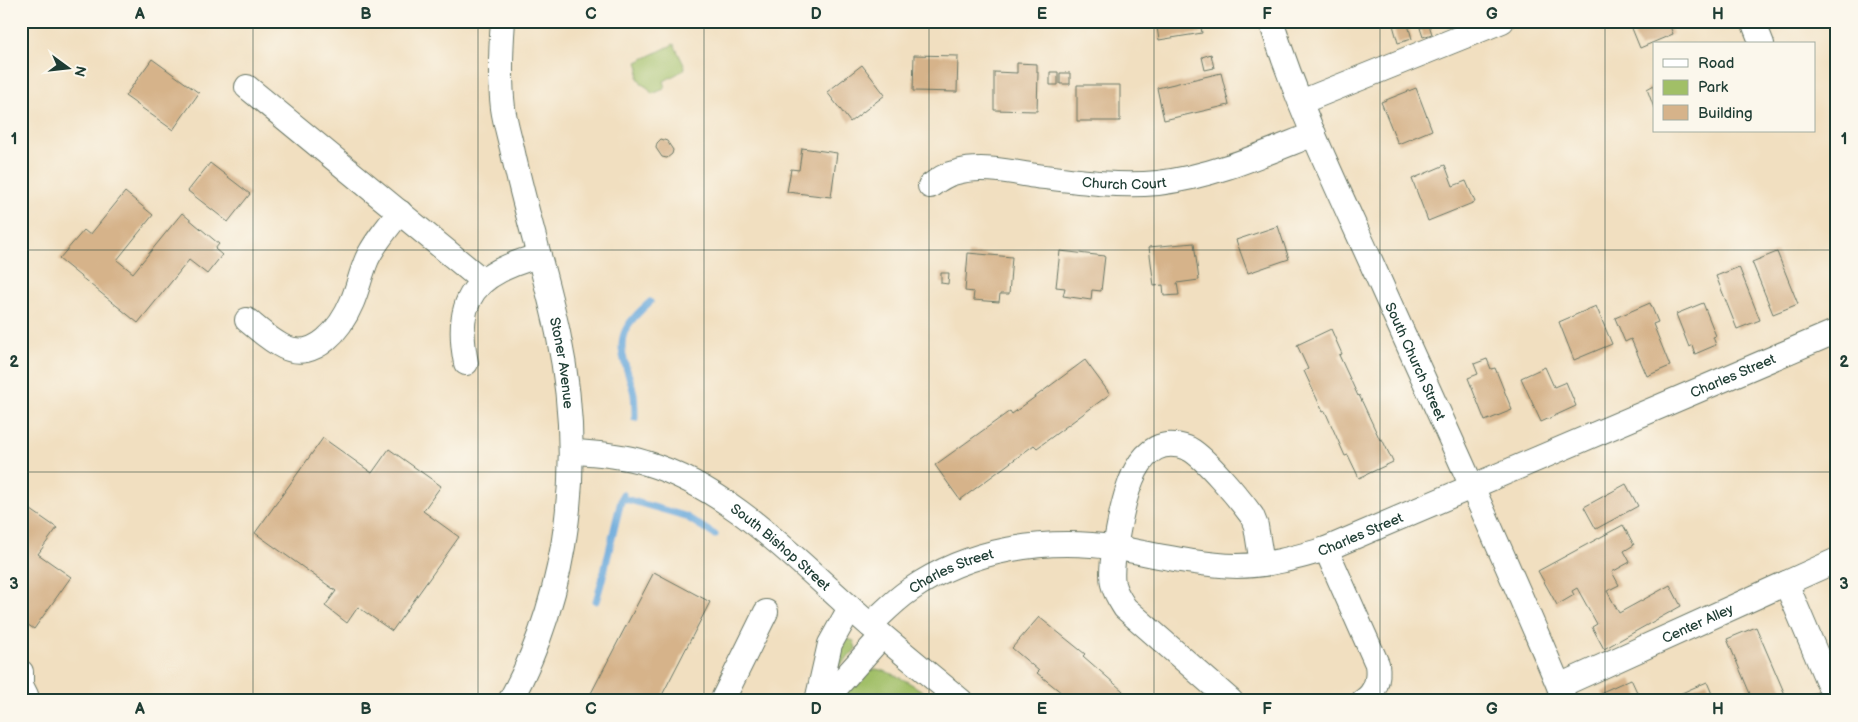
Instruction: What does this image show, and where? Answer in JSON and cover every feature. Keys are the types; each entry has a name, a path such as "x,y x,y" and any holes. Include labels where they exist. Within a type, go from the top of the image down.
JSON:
{"street":[{"name":"Stoner Avenue","path":"502,21 503,108 516,168 558,333 567,384 571,452 570,494 562,554 540,632 530,660 510,701"},
{"name":"South Church Street","path":"1271,21 1300,102 1562,693"},
{"path":"1300,102 1502,21"},
{"path":"1753,21 1761,42"},
{"path":"247,86 483,281"},
{"name":"Church Court","path":"930,186 942,177 969,170 998,170 1104,184 1131,185 1157,183 1220,170 1314,134"},
{"path":"247,320 276,343 298,352 321,344 343,319 357,290 366,260 376,242 400,212"},
{"path":"466,363 462,343 464,309 471,295 483,281 497,272 520,261 539,256"},
{"name":"Charles Street","path":"824,701 876,630 909,590 937,574 980,557 1002,551 1050,544 1074,544 1115,548 1200,563 1238,566 1262,564 1299,557 1326,549 1472,488 1837,331"},
{"path":"1230,701 1125,608 1116,593 1112,575 1115,548 1122,509 1129,486 1139,464 1154,450 1170,445 1185,447 1198,455 1246,507 1256,526 1262,564"},
{"name":"South Bishop Street","path":"571,452 605,455 645,462 695,483 726,501 961,701"},
{"path":"1326,549 1377,664 1378,673 1374,688 1371,694 1363,701"},
{"name":"Center Alley","path":"1562,693 1837,560"},
{"path":"1786,583 1836,701"},
{"path":"817,701 830,644 850,608"},
{"path":"722,701 766,612"},
{"path":"21,672 21,685 27,697"}],"green space":[{"path":"674,44 685,67 684,70 664,81 664,89 652,94 638,78 639,68 637,62"},
{"path":"845,638 854,641 856,649 836,670 832,663"},
{"path":"876,669 907,682 923,691 935,701 837,701 866,672"}],"building":[{"path":"1156,21 1200,21 1202,33 1159,40"},
{"path":"1347,21 1362,21 1362,22 1348,26"},
{"path":"1407,21 1412,39 1398,43 1393,25"},
{"path":"1629,21 1668,21 1673,34 1640,48"},
{"path":"1826,21 1837,21 1837,47 1831,33"},
{"path":"1429,25 1432,34 1423,37 1420,28"},
{"path":"1211,54 1214,68 1205,70 1202,57"},
{"path":"914,55 958,56 957,92 913,91"},
{"path":"152,59 199,93 173,130 125,96"},
{"path":"1017,63 1037,64 1037,111 994,110 994,72 1017,73"},
{"path":"862,65 885,95 850,122 827,92"},
{"path":"1050,72 1058,72 1058,85 1050,85"},
{"path":"1060,73 1070,73 1070,84 1060,84"},
{"path":"1221,73 1229,105 1164,120 1157,88"},
{"path":"1077,85 1120,85 1120,121 1077,121"},
{"path":"1653,86 1653,105 1647,89"},
{"path":"1416,88 1432,130 1398,144 1381,102"},
{"path":"661,139 667,141 673,150 672,154 667,158 662,157 656,148 657,143"},
{"path":"802,148 837,153 831,197 787,192 791,169 799,170"},
{"path":"210,163 250,194 228,222 188,191"},
{"path":"1445,165 1453,186 1466,181 1475,202 1428,221 1412,179"},
{"path":"125,192 153,215 117,260 133,273 182,213 219,244 215,249 222,255 207,274 189,260 138,323 59,259 84,230 90,235"},
{"path":"1278,226 1289,259 1248,273 1236,240"},
{"path":"1194,243 1199,280 1177,283 1179,295 1164,296 1163,285 1154,286 1149,247"},
{"path":"1060,251 1105,256 1101,291 1092,290 1091,300 1063,296 1065,288 1056,287"},
{"path":"1777,252 1798,304 1773,314 1752,262"},
{"path":"968,253 1012,257 1009,294 1000,294 999,302 973,300 974,292 965,291"},
{"path":"1739,267 1760,320 1737,329 1716,276"},
{"path":"941,273 949,273 948,284 941,283"},
{"path":"1650,303 1658,322 1653,324 1670,366 1647,376 1631,339 1625,342 1615,318"},
{"path":"1703,303 1716,336 1713,337 1716,345 1695,354 1692,345 1689,347 1676,314"},
{"path":"1596,306 1612,344 1574,360 1559,322"},
{"path":"1331,329 1342,354 1339,355 1358,396 1393,462 1359,478 1348,455 1345,456 1325,411 1323,412 1304,371 1308,369 1297,345"},
{"path":"1487,359 1491,369 1495,368 1512,410 1485,421 1468,378 1478,374 1474,364"},
{"path":"1085,360 1110,394 1037,448 1034,445 960,500 935,465 1010,411 1012,414"},
{"path":"1545,367 1554,387 1566,382 1576,406 1541,422 1521,378"},
{"path":"323,438 372,473 389,449 441,486 423,511 459,537 392,631 358,607 347,623 325,606 336,591 255,533"},
{"path":"1626,484 1638,506 1596,529 1584,507"},
{"path":"21,503 57,528 38,554 71,577 34,629 21,620"},
{"path":"1623,525 1634,545 1624,551 1630,562 1612,572 1619,585 1607,591 1619,613 1670,585 1681,606 1604,649 1592,627 1597,624 1577,588 1572,591 1574,595 1557,605 1538,571"},
{"path":"654,572 710,602 659,701 587,701"},
{"path":"1039,617 1085,654 1083,656 1123,691 1122,693 1131,701 1072,701 1037,673 1039,671 1012,648"},
{"path":"1756,627 1787,699 1782,701 1753,701 1727,639"},
{"path":"1631,679 1641,701 1606,701 1602,692"},
{"path":"1707,682 1715,701 1664,701 1693,688"},
{"path":"1822,690 1826,701 1796,701"}],"waterway":[{"path":"635,418 634,394 624,361 623,337 631,321 650,302"},
{"path":"596,601 623,494"},
{"path":"622,498 685,516 715,535"}]}
